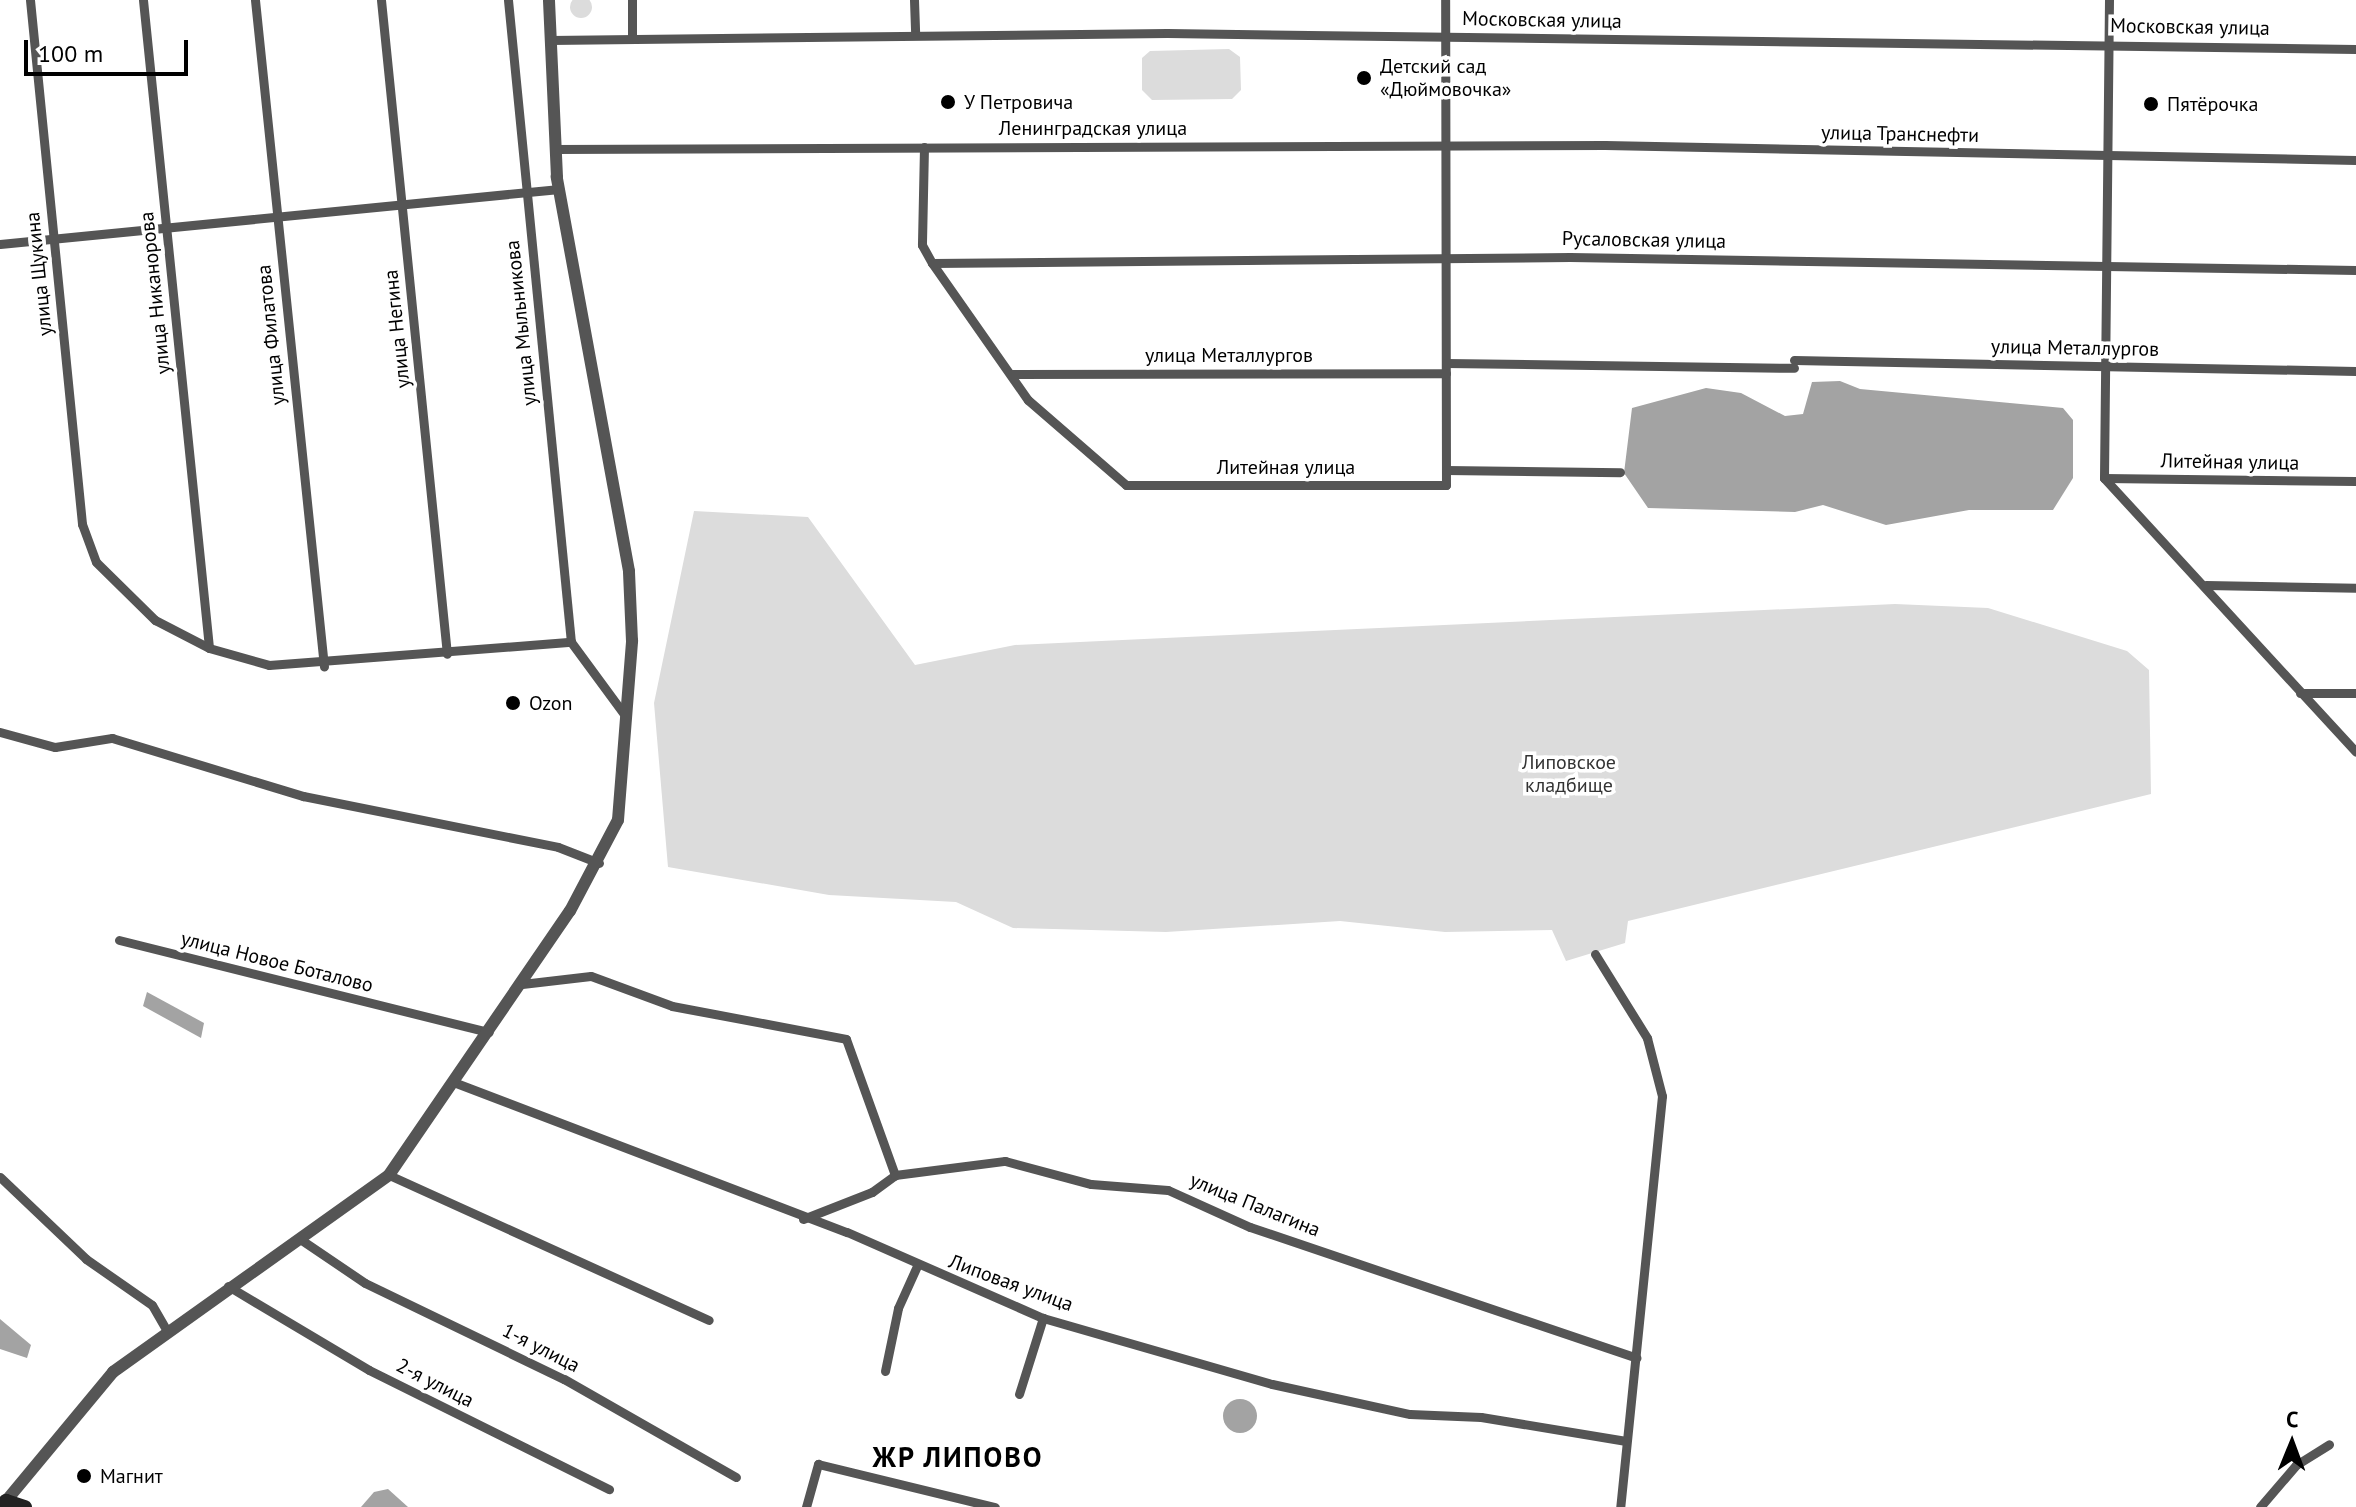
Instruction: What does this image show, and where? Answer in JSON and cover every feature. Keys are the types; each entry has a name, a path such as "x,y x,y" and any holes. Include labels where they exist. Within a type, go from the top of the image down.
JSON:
{"main road":[{"path":"2,1502 25,1507"}],"street":[{"name":"улица Щукина","path":"30,0 85,543 142,611 209,648"},
{"name":"улица Никанорова","path":"143,0 209,648"},
{"name":"улица Филатова","path":"255,0 324,666"},
{"name":"улица Негина","path":"381,0 447,654"},
{"name":"улица Мыльникова","path":"508,0 571,642"},
{"path":"2,1502 89,1396 166,1329 389,1175 456,1083 599,863 621,808 629,688 624,532 559,189 554,149 549,0"},
{"path":"632,0 632,38"},
{"path":"914,0 915,35"},
{"path":"1445,0 1446,470 1620,472"},
{"path":"2109,0 2104,478 2206,585 2356,752"},
{"name":"Московская улица","path":"550,40 915,35 1444,36 2109,43 2356,49"},
{"name":"Ленинградская улица","path":"554,149 1444,145"},
{"name":"улица Транснефти","path":"1444,145 2356,160"},
{"path":"924,147 922,245 1012,374"},
{"path":"0,244 559,189"},
{"name":"Русаловская улица","path":"932,263 1447,258 2356,270"},
{"name":"улица Металлургов","path":"1012,374 1794,364 2356,371"},
{"name":"Литейная улица","path":"1012,374 1028,400 1126,485 1446,485 1446,470"},
{"name":"Литейная улица","path":"2104,478 2356,481"},
{"path":"2206,585 2356,588"},
{"path":"209,648 269,665 324,666 571,642 610,690 627,720"},
{"path":"610,690 629,688"},
{"path":"2300,693 2356,693"},
{"path":"0,732 55,747 112,738 355,808 577,853 599,863"},
{"name":"улица Новое Боталово","path":"119,940 332,998 473,1026 489,1032"},
{"path":"1595,954 1647,1038 1662,1096 1620,1507"},
{"path":"522,984 591,976 672,1006 846,1039 895,1175"},
{"name":"Липовая улица","path":"456,1083 803,1219 1043,1318 1366,1405 1626,1441"},
{"name":"улица Палагина","path":"803,1219 872,1192 895,1175 1005,1161 1091,1184 1168,1190 1250,1227 1636,1358"},
{"path":"389,1175 709,1320"},
{"path":"0,1177 86,1259 152,1305 166,1329"},
{"name":"1-я улица","path":"300,1239 325,1259 564,1379 736,1477"},
{"path":"885,1371 898,1308 917,1266"},
{"name":"2-я улица","path":"228,1286 247,1302 609,1489"},
{"path":"1019,1394 1043,1318"},
{"path":"2260,1507 2296,1465 2329,1444"},
{"path":"806,1507 818,1464 992,1506"}],"green space":[{"path":"581,-4 589,-1 592,7 589,15 581,18 573,15 570,7 573,-1"},
{"path":"1229,49 1240,57 1241,90 1232,99 1152,100 1142,90 1142,58 1150,51"},
{"name":"Липовское кладбище","path":"694,511 808,517 915,665 1015,645 1895,604 1988,608 2127,651 2149,670 2151,794 1628,921 1625,943 1566,961 1552,930 1445,932 1340,921 1166,932 1013,928 956,902 829,895 668,867 654,703"}],"shaded area":[{"path":"1840,381 1860,389 2063,408 2073,420 2073,478 2053,510 1969,510 1886,525 1823,505 1795,512 1648,508 1624,473 1632,408 1706,388 1741,393 1785,416 1803,414 1812,382"},
{"path":"147,992 204,1023 201,1038 143,1006"},
{"path":"0,1319 31,1345 27,1358 0,1349"},
{"path":"1240,1399 1252,1404 1257,1416 1252,1428 1240,1433 1228,1428 1223,1416 1228,1404"},
{"path":"388,1489 408,1507 361,1507 374,1492"}],"place":[{"name":"Детский сад «Дюймовочка»","path":"1364,78"},
{"name":"У Петровича","path":"948,102"},
{"name":"Пятёрочка","path":"2151,104"},
{"name":"Ozon","path":"513,703"},
{"name":"Магнит","path":"84,1476"}],"district":[{"name":"ЖР ЛИПОВО","path":"958,1457"}]}
